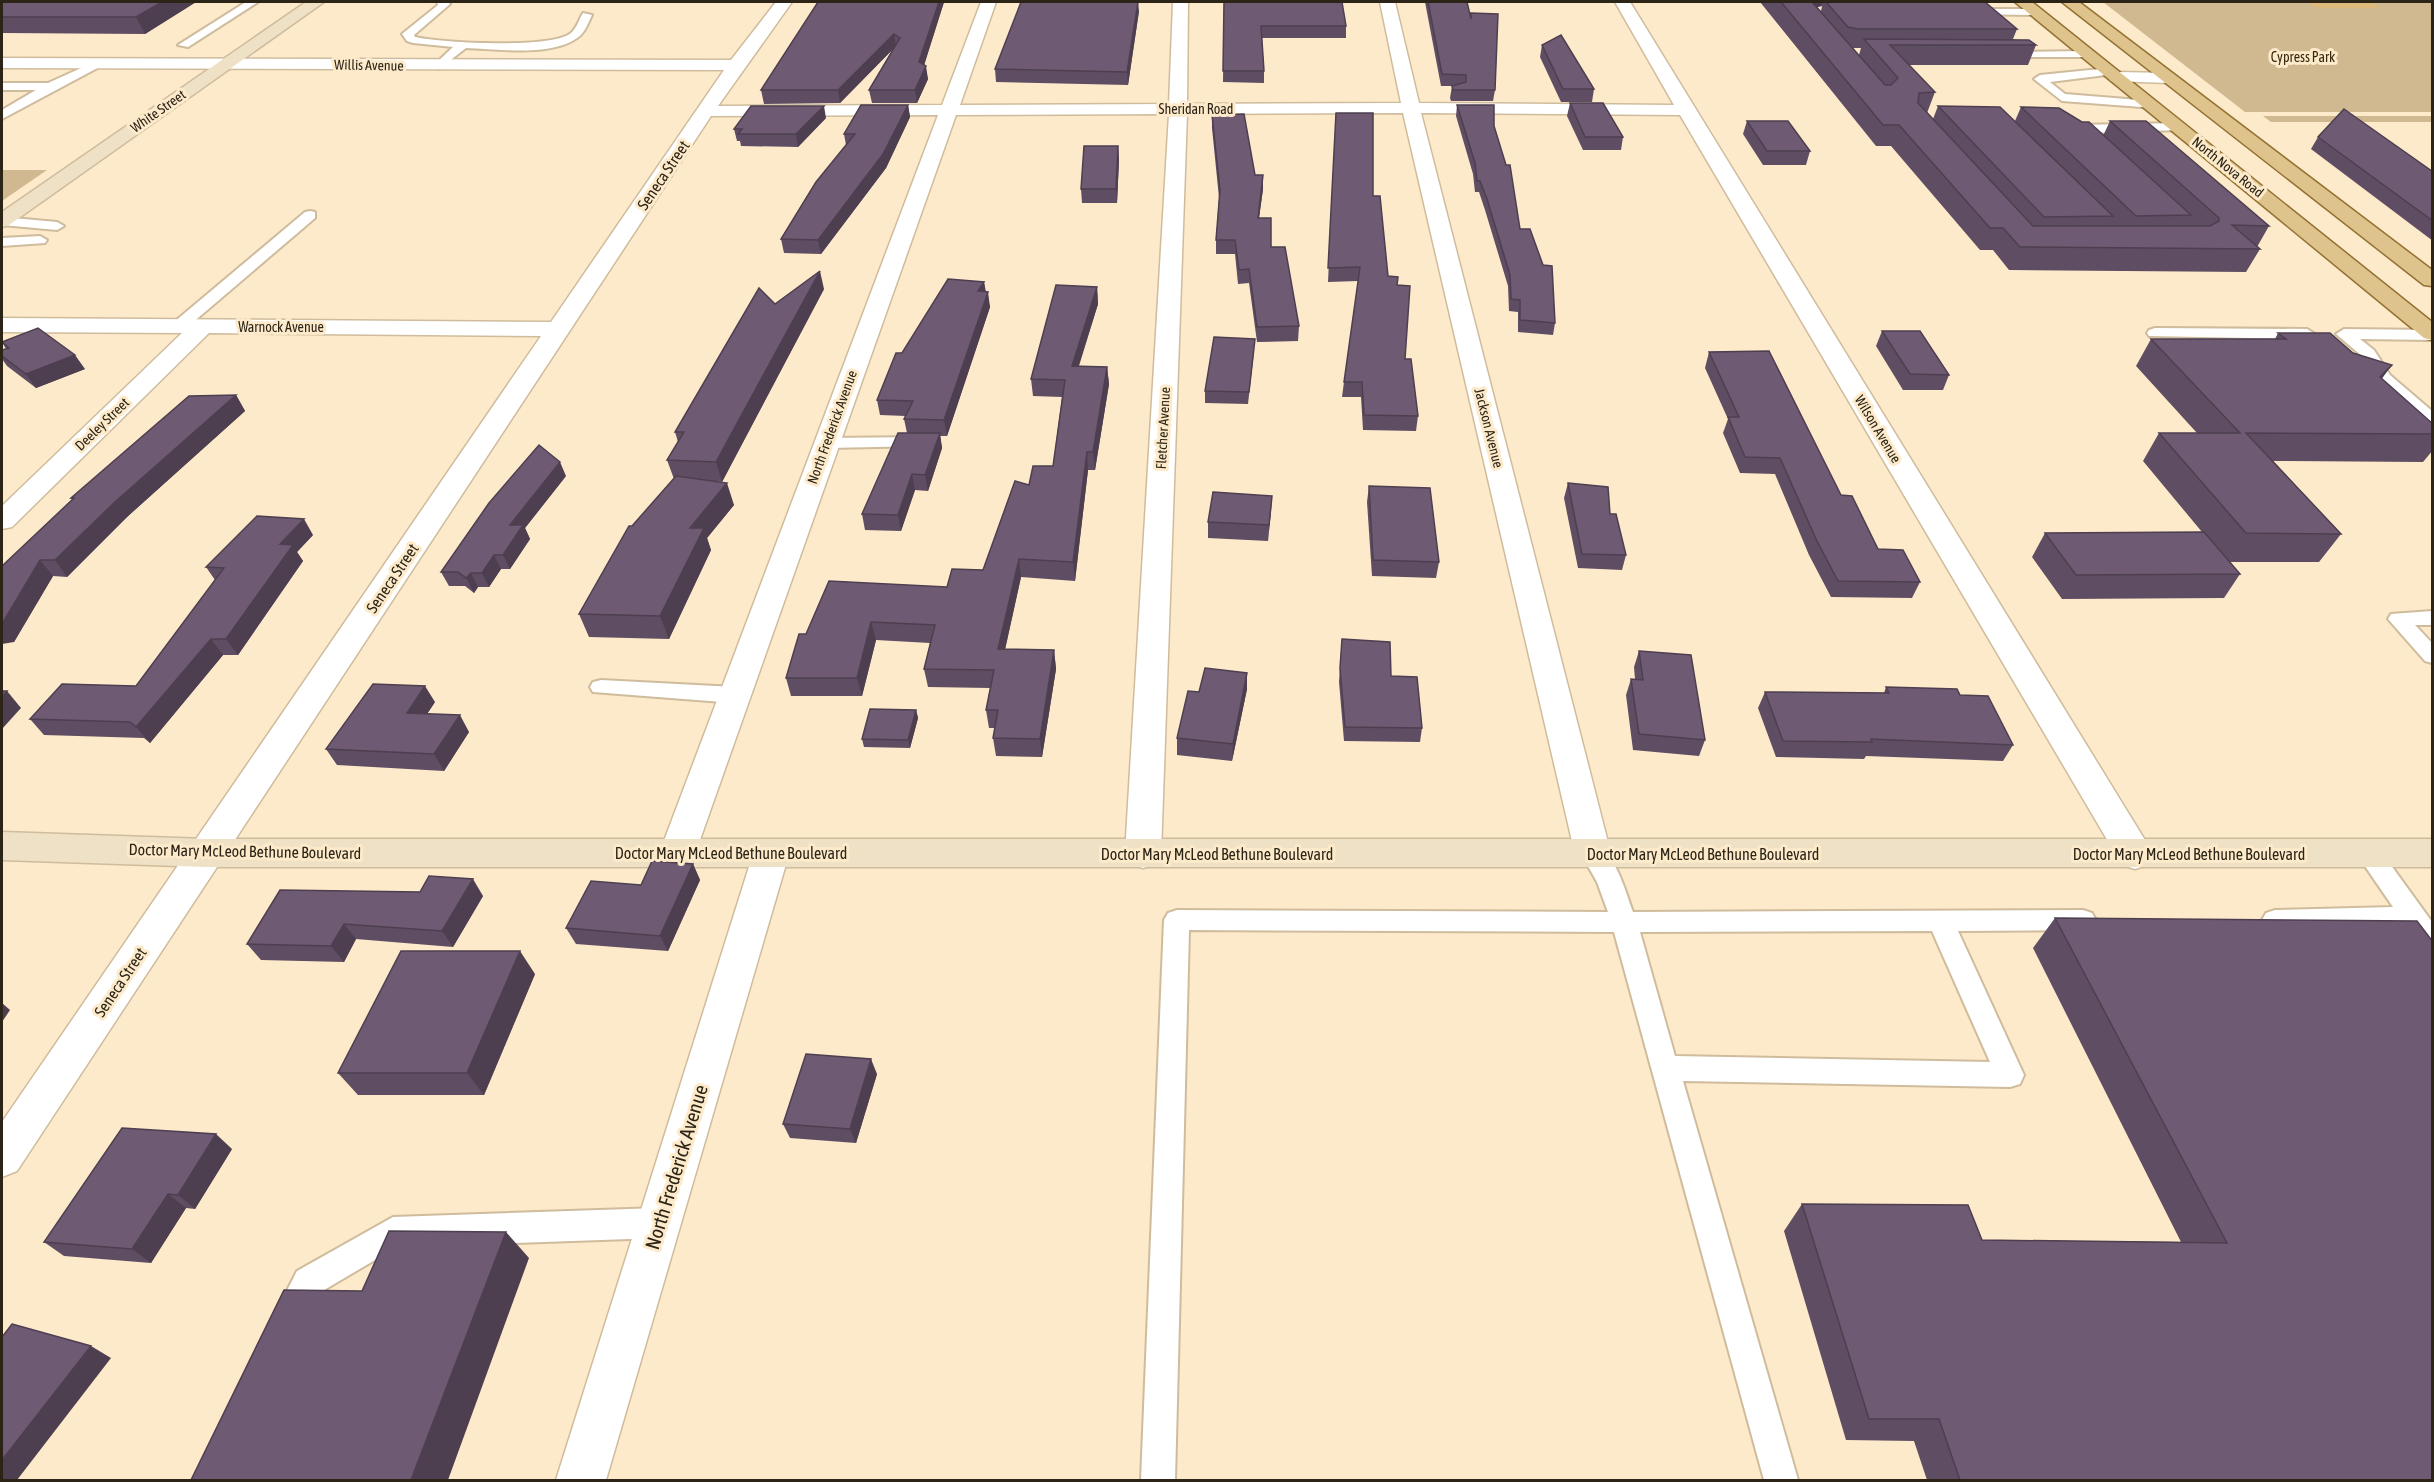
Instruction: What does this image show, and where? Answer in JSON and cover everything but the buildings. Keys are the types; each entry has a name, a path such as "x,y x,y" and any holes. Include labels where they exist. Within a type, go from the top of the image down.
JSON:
{"main road":[{"path":"2070,2 2433,280"},
{"name":"North Nova Road","path":"2030,7 2433,334"}],"street":[{"name":"White Street","path":"2,221 316,2"},
{"name":"Seneca Street","path":"2,1157 736,65 784,2"},
{"name":"North Frederick Avenue","path":"677,854 947,109 988,2"},
{"name":"Fletcher Avenue","path":"1143,854 1179,109 1180,2"},
{"name":"Jackson Avenue","path":"1388,2 1411,108 1593,854"},
{"name":"Wilson Avenue","path":"1623,2 2135,855"},
{"name":"Willis Avenue","path":"2,63 439,66 736,65"},
{"path":"2113,75 2169,78"},
{"name":"Sheridan Road","path":"707,111 1411,108 1686,110"},
{"name":"Warnock Avenue","path":"2,325 560,328"},
{"name":"Deeley Street","path":"2,521 191,326"},
{"name":"Doctor Mary McLeod Bethune Boulevard","path":"2,846 207,853 2135,855 2433,853"},
{"name":"North Frederick Avenue","path":"581,1480 771,854"}],"lane":[{"path":"184,45 253,2"},
{"path":"442,2 445,4 442,8 408,34 409,38 463,44 542,45 576,34 587,15"},
{"path":"1971,2 1996,25"},
{"path":"1952,12 1983,13 2030,7"},
{"path":"2016,43 2034,59"},
{"path":"439,66 463,44"},
{"path":"1995,55 2034,59 2087,54"},
{"path":"2,115 50,87 99,63"},
{"path":"2113,75 2040,79 2062,98 2151,105"},
{"path":"2,86 50,87"},
{"path":"2060,124 2076,129 2178,127"},
{"path":"2076,129 2093,146"},
{"path":"191,326 310,215"},
{"path":"2,221 57,226"},
{"path":"2,242 40,240"},
{"path":"2155,333 2433,334"},
{"path":"2332,334 2368,353 2384,378 2433,420"},
{"path":"826,442 940,442"},
{"path":"2433,618 2398,619 2433,656"},
{"path":"601,687 735,695"},
{"path":"2368,853 2433,941"},
{"path":"1593,854 1609,879 1624,922 1781,1480"},
{"path":"2248,920 2415,917"},
{"path":"1158,1480 1176,920 1624,922 2106,920"},
{"path":"1666,1068 2010,1075 1940,920"},
{"path":"274,1345 308,1282 393,1232 659,1222"}],"green space":[{"name":"Cypress Park","path":"2103,2 2432,2 2432,112 2245,112"},
{"path":"2263,116 2432,116 2432,122 2271,122"},
{"path":"2,170 47,170 2,201"}],"shaded area":[{"path":"2307,2 2369,2 2381,8 2318,8"}]}
